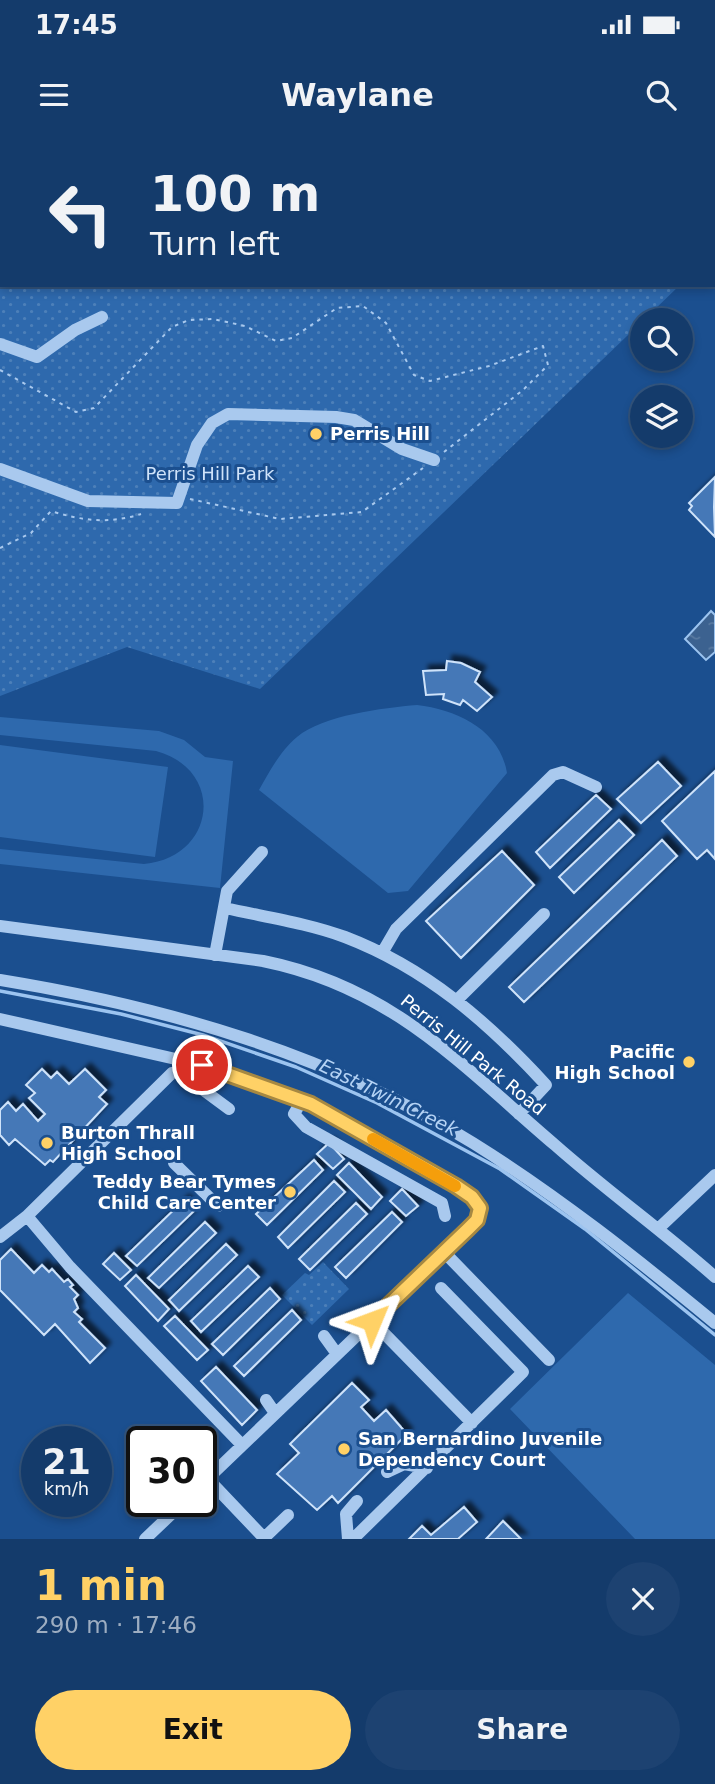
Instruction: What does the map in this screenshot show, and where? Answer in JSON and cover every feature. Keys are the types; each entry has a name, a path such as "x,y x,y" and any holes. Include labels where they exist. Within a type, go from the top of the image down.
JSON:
{"street":[{"path":"0,344 37,357 75,330 102,317"},
{"path":"0,468 88,501 177,503 197,445 212,423 228,414 249,413 336,416 354,420 402,449 434,460"},
{"path":"382,953 396,929 553,775 563,772 596,787"},
{"path":"215,955 227,891 262,852"},
{"path":"225,908 343,936 382,953 431,980 457,1000 546,1085 519,1114"},
{"path":"457,1000 544,914"},
{"name":"Perris Hill Park Road","path":"0,926 293,967 342,984 381,1002 418,1027 715,1277"},
{"path":"0,980 135,1005 199,1023 341,1073 471,1142 577,1213 715,1323"},
{"path":"0,1019 202,1065 302,1100 472,1197 480,1208 477,1220 217,1469"},
{"path":"0,1237 27,1216 173,1073 179,1072 229,1108"},
{"path":"302,1100 294,1114 306,1128 403,1179 442,1203 445,1216"},
{"path":"403,1179 406,1158"},
{"path":"174,1163 218,1206"},
{"path":"659,1228 715,1175"},
{"path":"27,1216 70,1267 242,1445"},
{"path":"444,1252 549,1360"},
{"path":"350,1539 427,1468 523,1372 441,1288"},
{"path":"372,1321 472,1423"},
{"path":"324,1336 337,1354"},
{"path":"266,1400 275,1413"},
{"path":"387,1472 404,1464 427,1468"},
{"path":"217,1494 264,1538 288,1515"},
{"path":"350,1539 346,1514 357,1501"},
{"path":"145,1539 168,1517"}],"green space":[{"name":"Perris Hill Park","path":"0,287 678,287 656,308 630,308 630,333 260,689 127,647 0,696"},
{"path":"417,705 462,717 475,725 496,745 507,773 408,891 388,893 259,790 286,748 308,729 354,714"},
{"path":"0,717 159,731 184,740 205,757 233,761 220,888 0,864 0,849 144,864 168,858 186,846 198,830 203,812 202,793 194,776 179,761 156,751 0,735"},
{"path":"0,745 168,767 155,857 0,837"},
{"path":"323,1262 349,1289 312,1325 282,1295 305,1273 309,1275"},
{"path":"628,1293 715,1365 715,1539 635,1539 510,1409"}],"water":[{"path":"711,611 715,615 715,652 706,660 685,639"}],"building":[{"path":"715,477 715,537 689,510 692,506 689,503"},
{"path":"447,661 461,663 480,672 475,682 492,697 477,711 463,700 460,705 443,699 444,694 426,695 423,671 446,670"},
{"path":"658,762 681,786 641,823 617,799"},
{"path":"715,771 715,859 707,850 697,859 662,821"},
{"path":"596,795 611,809 550,868 536,852"},
{"path":"619,820 634,835 574,893 559,877"},
{"path":"662,840 677,856 524,1002 509,987"},
{"path":"502,851 534,885 461,958 426,921"},
{"path":"42,1069 51,1078 57,1072 69,1084 85,1069 106,1090 99,1097 107,1104 53,1162 50,1160 45,1165 15,1139 9,1145 0,1135 0,1110 8,1102 16,1111 23,1104 38,1121 45,1114 29,1098 35,1093 26,1085"},
{"path":"329,1143 344,1159 333,1169 317,1154"},
{"name":"Teddy Bear Tymes Child Care Center","path":"314,1160 323,1170 267,1225 256,1214"},
{"path":"349,1163 382,1197 371,1209 337,1175"},
{"path":"334,1181 345,1192 288,1248 278,1237"},
{"path":"402,1189 418,1206 406,1216 390,1201"},
{"path":"184,1200 194,1211 137,1266 126,1256"},
{"path":"356,1203 367,1214 310,1270 299,1259"},
{"path":"392,1212 402,1222 346,1278 335,1267"},
{"path":"205,1222 216,1233 159,1288 148,1278"},
{"path":"226,1244 237,1255 179,1311 169,1300"},
{"path":"11,1249 34,1273 42,1265 49,1272 52,1269 64,1282 68,1279 73,1285 70,1287 78,1295 74,1299 78,1308 74,1312 82,1319 79,1322 105,1348 90,1363 55,1324 44,1335 0,1290 0,1260"},
{"path":"114,1253 131,1270 120,1280 103,1264"},
{"path":"248,1266 259,1277 201,1332 191,1321"},
{"path":"136,1275 169,1309 158,1321 125,1286"},
{"path":"270,1288 280,1299 223,1355 212,1344"},
{"path":"292,1310 301,1320 244,1376 234,1366"},
{"path":"175,1316 208,1350 197,1360 164,1326"},
{"path":"216,1367 257,1410 242,1425 201,1381"},
{"name":"San Bernardino Juvenile Dependency Court","path":"352,1383 369,1400 361,1407 374,1421 386,1410 407,1434 338,1503 332,1496 317,1510 277,1474 299,1453 290,1444"},
{"path":"464,1507 477,1522 458,1539 409,1539 422,1526 431,1535"},
{"path":"503,1521 521,1539 486,1539"}],"waterway":[{"name":"East Twin Creek","path":"0,991 121,1014 203,1035 296,1067 377,1103 500,1169 585,1229 715,1335"}],"slow traffic":[{"path":"373,1139 455,1186"}],"place":[{"name":"Perris Hill","path":"316,434"},
{"name":"Pacific High School","path":"689,1062"},
{"name":"Burton Thrall High School","path":"47,1143"},
{"name":"Teddy Bear Tymes Child Care Center","path":"290,1192"},
{"name":"San Bernardino Juvenile Dependency Court","path":"344,1449"}],"route":[{"path":"202,1065 311,1104 456,1186 472,1197 480,1208 477,1220 372,1321"}]}
